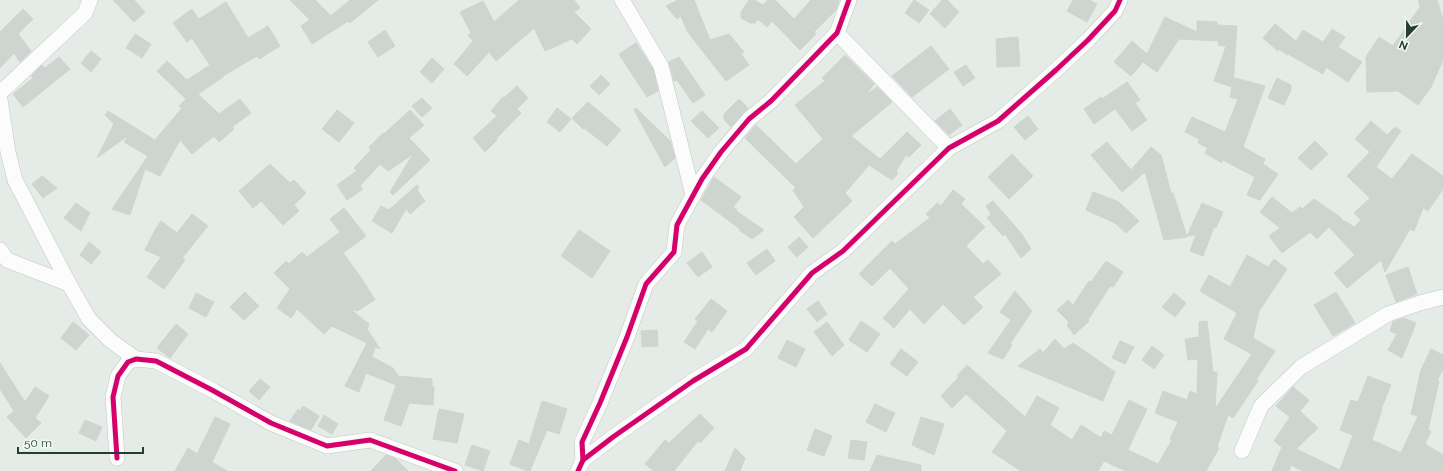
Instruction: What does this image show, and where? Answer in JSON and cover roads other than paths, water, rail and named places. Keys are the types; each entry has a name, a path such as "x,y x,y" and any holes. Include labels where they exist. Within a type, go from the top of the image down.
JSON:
{"street":[{"path":"0,93 85,13 90,0"},
{"path":"622,0 661,66 693,195"},
{"path":"581,466 582,442 627,338 646,284 674,252 677,225 702,179 721,152 749,119 772,101 837,33 849,0"},
{"path":"581,466 613,437 694,381 746,350 812,273 843,251 949,148 998,121 1056,70 1088,40 1114,11 1120,0"},
{"path":"837,33 949,148"},
{"path":"0,100 8,152 15,180 69,284 89,319 111,341 136,359"},
{"path":"0,250 7,260 69,284"},
{"path":"1242,451 1261,406 1301,367 1388,314 1443,297"},
{"path":"117,458 113,397 118,376 128,362 136,359 156,361 271,423 327,446 370,440 455,471"}]}
